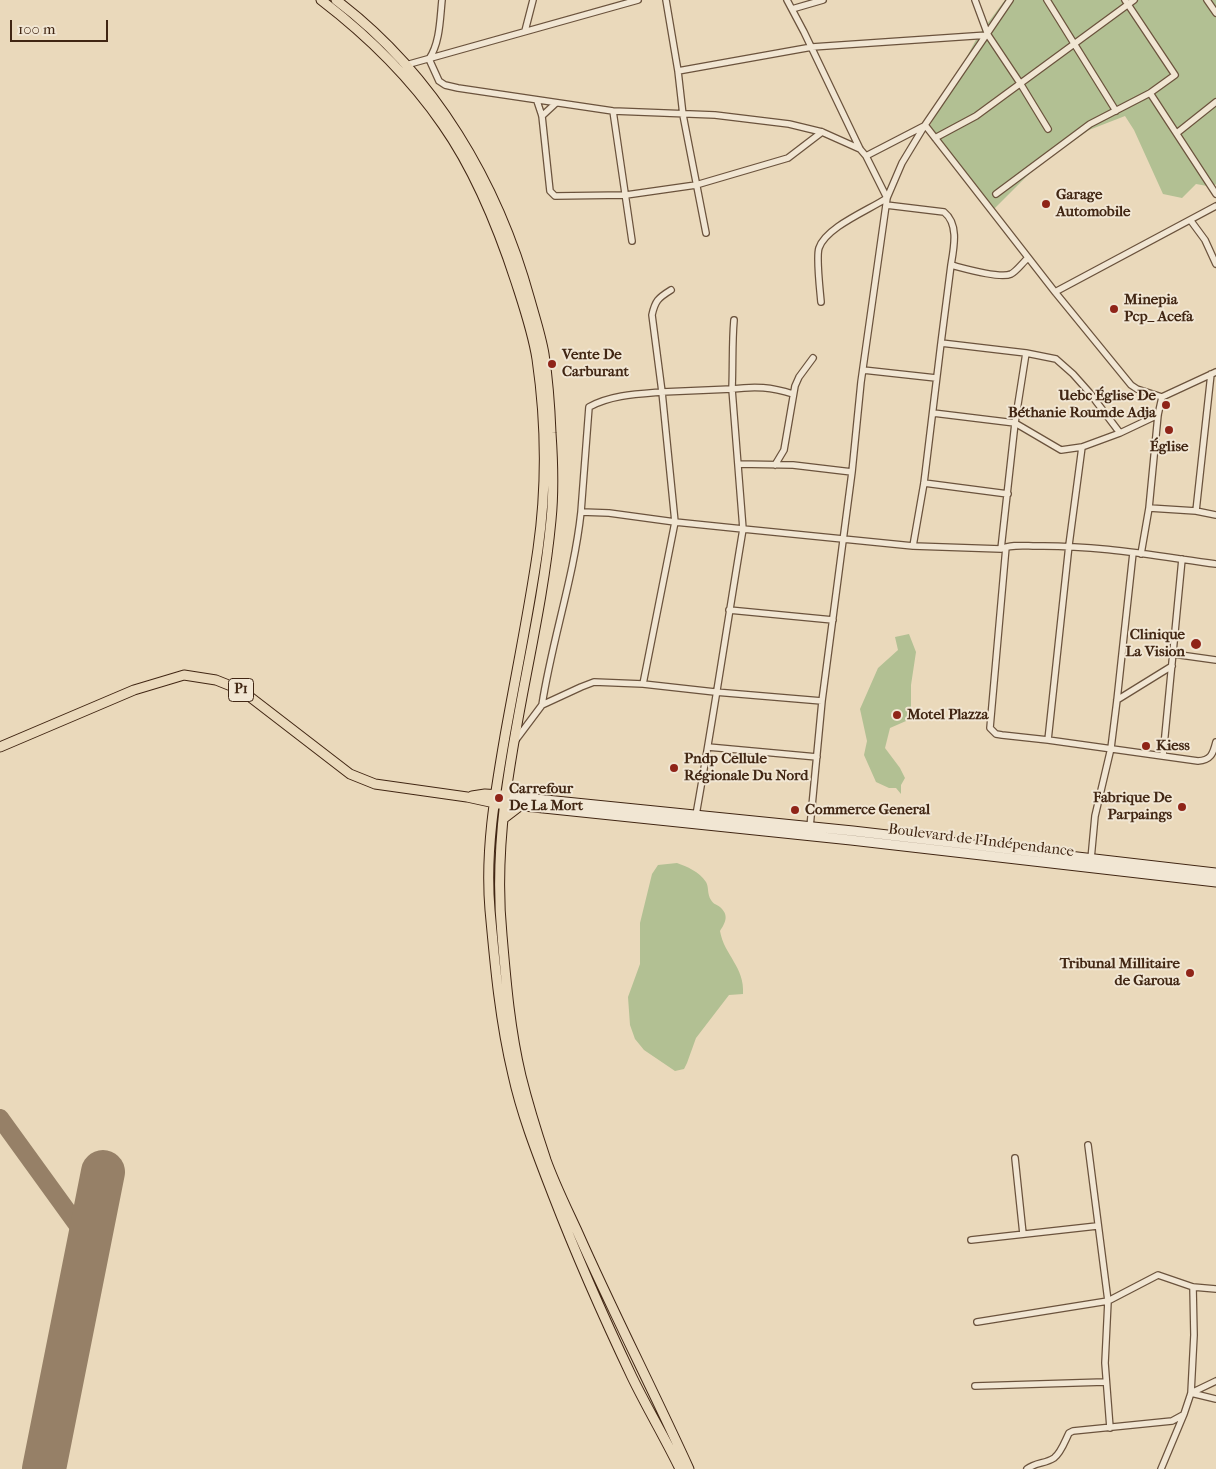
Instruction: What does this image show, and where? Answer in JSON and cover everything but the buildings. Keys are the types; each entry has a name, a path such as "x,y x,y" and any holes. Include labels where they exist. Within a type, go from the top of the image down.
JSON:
{"main road":[{"path":"321,0 377,47 402,73 443,125 465,161 488,205 505,248 524,306 536,355 545,463 542,517 495,799 490,844 490,906 501,1011 513,1078 535,1149 565,1227 633,1379 680,1469"},
{"path":"336,0 362,21 406,65 452,123 475,161 492,196 519,263 544,353 550,402 553,463 551,518 505,800 498,879 509,1006 521,1076 548,1164 605,1295 646,1375 689,1469"},
{"name":"P1","path":"0,747 134,690 184,675 216,680 241,690 350,774 375,784 467,797 485,794 495,799"},
{"path":"495,799 505,800"},
{"name":"Boulevard de l'Indépendance","path":"505,800 520,806 851,840 1216,882"},
{"name":"Boulevard de l'Indépendance","path":"505,800 696,815 1216,873"},
{"path":"503,819 520,806"}],"street":[{"path":"429,59 433,52 439,27 442,0"},
{"path":"525,32 533,0"},
{"path":"406,65 638,0"},
{"path":"666,0 683,115 706,233"},
{"path":"788,0 860,149 866,156 887,198"},
{"path":"792,9 823,0"},
{"path":"975,0 988,35 1048,129"},
{"path":"810,827 822,701 844,538 863,370 887,198 902,163 959,73 988,35 1010,0"},
{"path":"1046,0 1116,111"},
{"path":"935,138 976,116 1126,2 1134,0"},
{"path":"1207,0 1216,13"},
{"path":"996,194 1090,124 1150,93 1175,75 1126,2"},
{"path":"678,71 812,48 988,35"},
{"path":"429,59 436,76 445,84 478,92 613,111 743,118 789,124 822,132 860,149"},
{"path":"1150,93 1216,194"},
{"path":"537,101 542,116 550,191 555,196 626,195 696,185 788,158 822,132"},
{"path":"1176,133 1216,102"},
{"path":"542,116 556,104"},
{"path":"613,111 632,241"},
{"path":"926,125 1028,258 1131,385 1137,389 1162,397 1214,373"},
{"path":"866,156 926,125"},
{"path":"821,302 818,248 824,238 887,198"},
{"path":"886,205 944,212 950,217 954,235 924,483 913,546"},
{"path":"1055,292 1216,206"},
{"path":"1191,221 1205,240 1216,264"},
{"path":"951,265 1004,275 1012,274 1028,258"},
{"path":"643,684 675,522 652,315 659,297 671,290"},
{"path":"696,815 743,529 732,389 731,351 734,320"},
{"path":"940,343 1026,353 1056,359 1089,392 1120,433"},
{"path":"1026,353 1015,423 1008,494 990,728 996,734 1002,735 1198,761 1206,760 1212,755 1216,742"},
{"path":"775,465 784,450 799,377 813,358"},
{"path":"863,370 936,378"},
{"path":"1196,512 1214,373"},
{"path":"542,706 556,632 578,543 589,406 618,396 662,392 762,387 794,394"},
{"path":"1141,554 1149,508 1158,415 1162,397"},
{"path":"933,413 1015,423 1061,450 1082,448 1158,415"},
{"path":"1048,740 1069,545 1082,448"},
{"path":"738,464 793,465 852,472"},
{"path":"924,483 1008,494"},
{"path":"1149,508 1216,515"},
{"path":"581,512 609,513 675,522 913,546 1004,548 1069,545 1216,564"},
{"path":"1092,859 1095,816 1111,748 1133,553"},
{"path":"1163,756 1182,559"},
{"path":"729,610 833,620"},
{"path":"1172,654 1216,660"},
{"path":"1117,700 1172,666"},
{"path":"514,742 542,706 594,682 643,684 822,701"},
{"path":"708,747 817,757"},
{"path":"1088,1145 1108,1301 1105,1382 1110,1428"},
{"path":"1015,1158 1023,1234"},
{"path":"971,1240 1098,1226"},
{"path":"977,1322 1108,1301 1158,1275 1193,1286 1216,1289"},
{"path":"1161,1469 1191,1393 1194,1335 1193,1286"},
{"path":"1191,1393 1216,1381"},
{"path":"975,1386 1105,1382"},
{"path":"1191,1393 1216,1400"},
{"path":"1027,1469 1034,1463 1052,1459 1056,1456 1069,1434 1073,1431 1172,1421 1184,1414"}],"green space":[{"path":"1005,0 1216,0 1216,184 1213,187 1196,184 1182,198 1163,194 1134,130 1125,116 1089,130 1035,168 992,211 928,129 978,36"},
{"path":"909,634 916,652 911,685 911,707 906,721 890,728 885,748 905,778 901,785 901,794 896,788 889,788 876,782 864,755 867,741 860,709 878,668 898,650 895,637"},
{"path":"677,863 693,870 703,878 707,884 712,901 725,913 725,922 720,931 722,939 741,976 743,994 729,995 696,1038 684,1069 675,1071 644,1050 635,1039 630,1025 628,997 640,964 640,923 652,874 658,865"}],"taxiway":[{"path":"0,1118 89,1241"}],"runway":[{"path":"44,1469 103,1172"}],"place":[{"name":"Garage Automobile","path":"1046,204"},
{"name":"Minepia Pcp_ Acefa","path":"1114,309"},
{"name":"Vente De Carburant","path":"552,364"},
{"name":"Uebc Église De Béthanie Roumde Adja","path":"1166,405"},
{"name":"Église","path":"1169,430"},
{"name":"Clinique La Vision","path":"1196,644"},
{"name":"Motel Plazza","path":"897,715"},
{"name":"Kiess","path":"1146,746"},
{"name":"Pndp Cellule Régionale Du Nord","path":"674,768"},
{"name":"Carrefour De La Mort","path":"499,798"},
{"name":"Fabrique De Parpaings","path":"1182,807"},
{"name":"Commerce General","path":"795,810"},
{"name":"Tribunal Millitaire de Garoua","path":"1190,973"}]}
